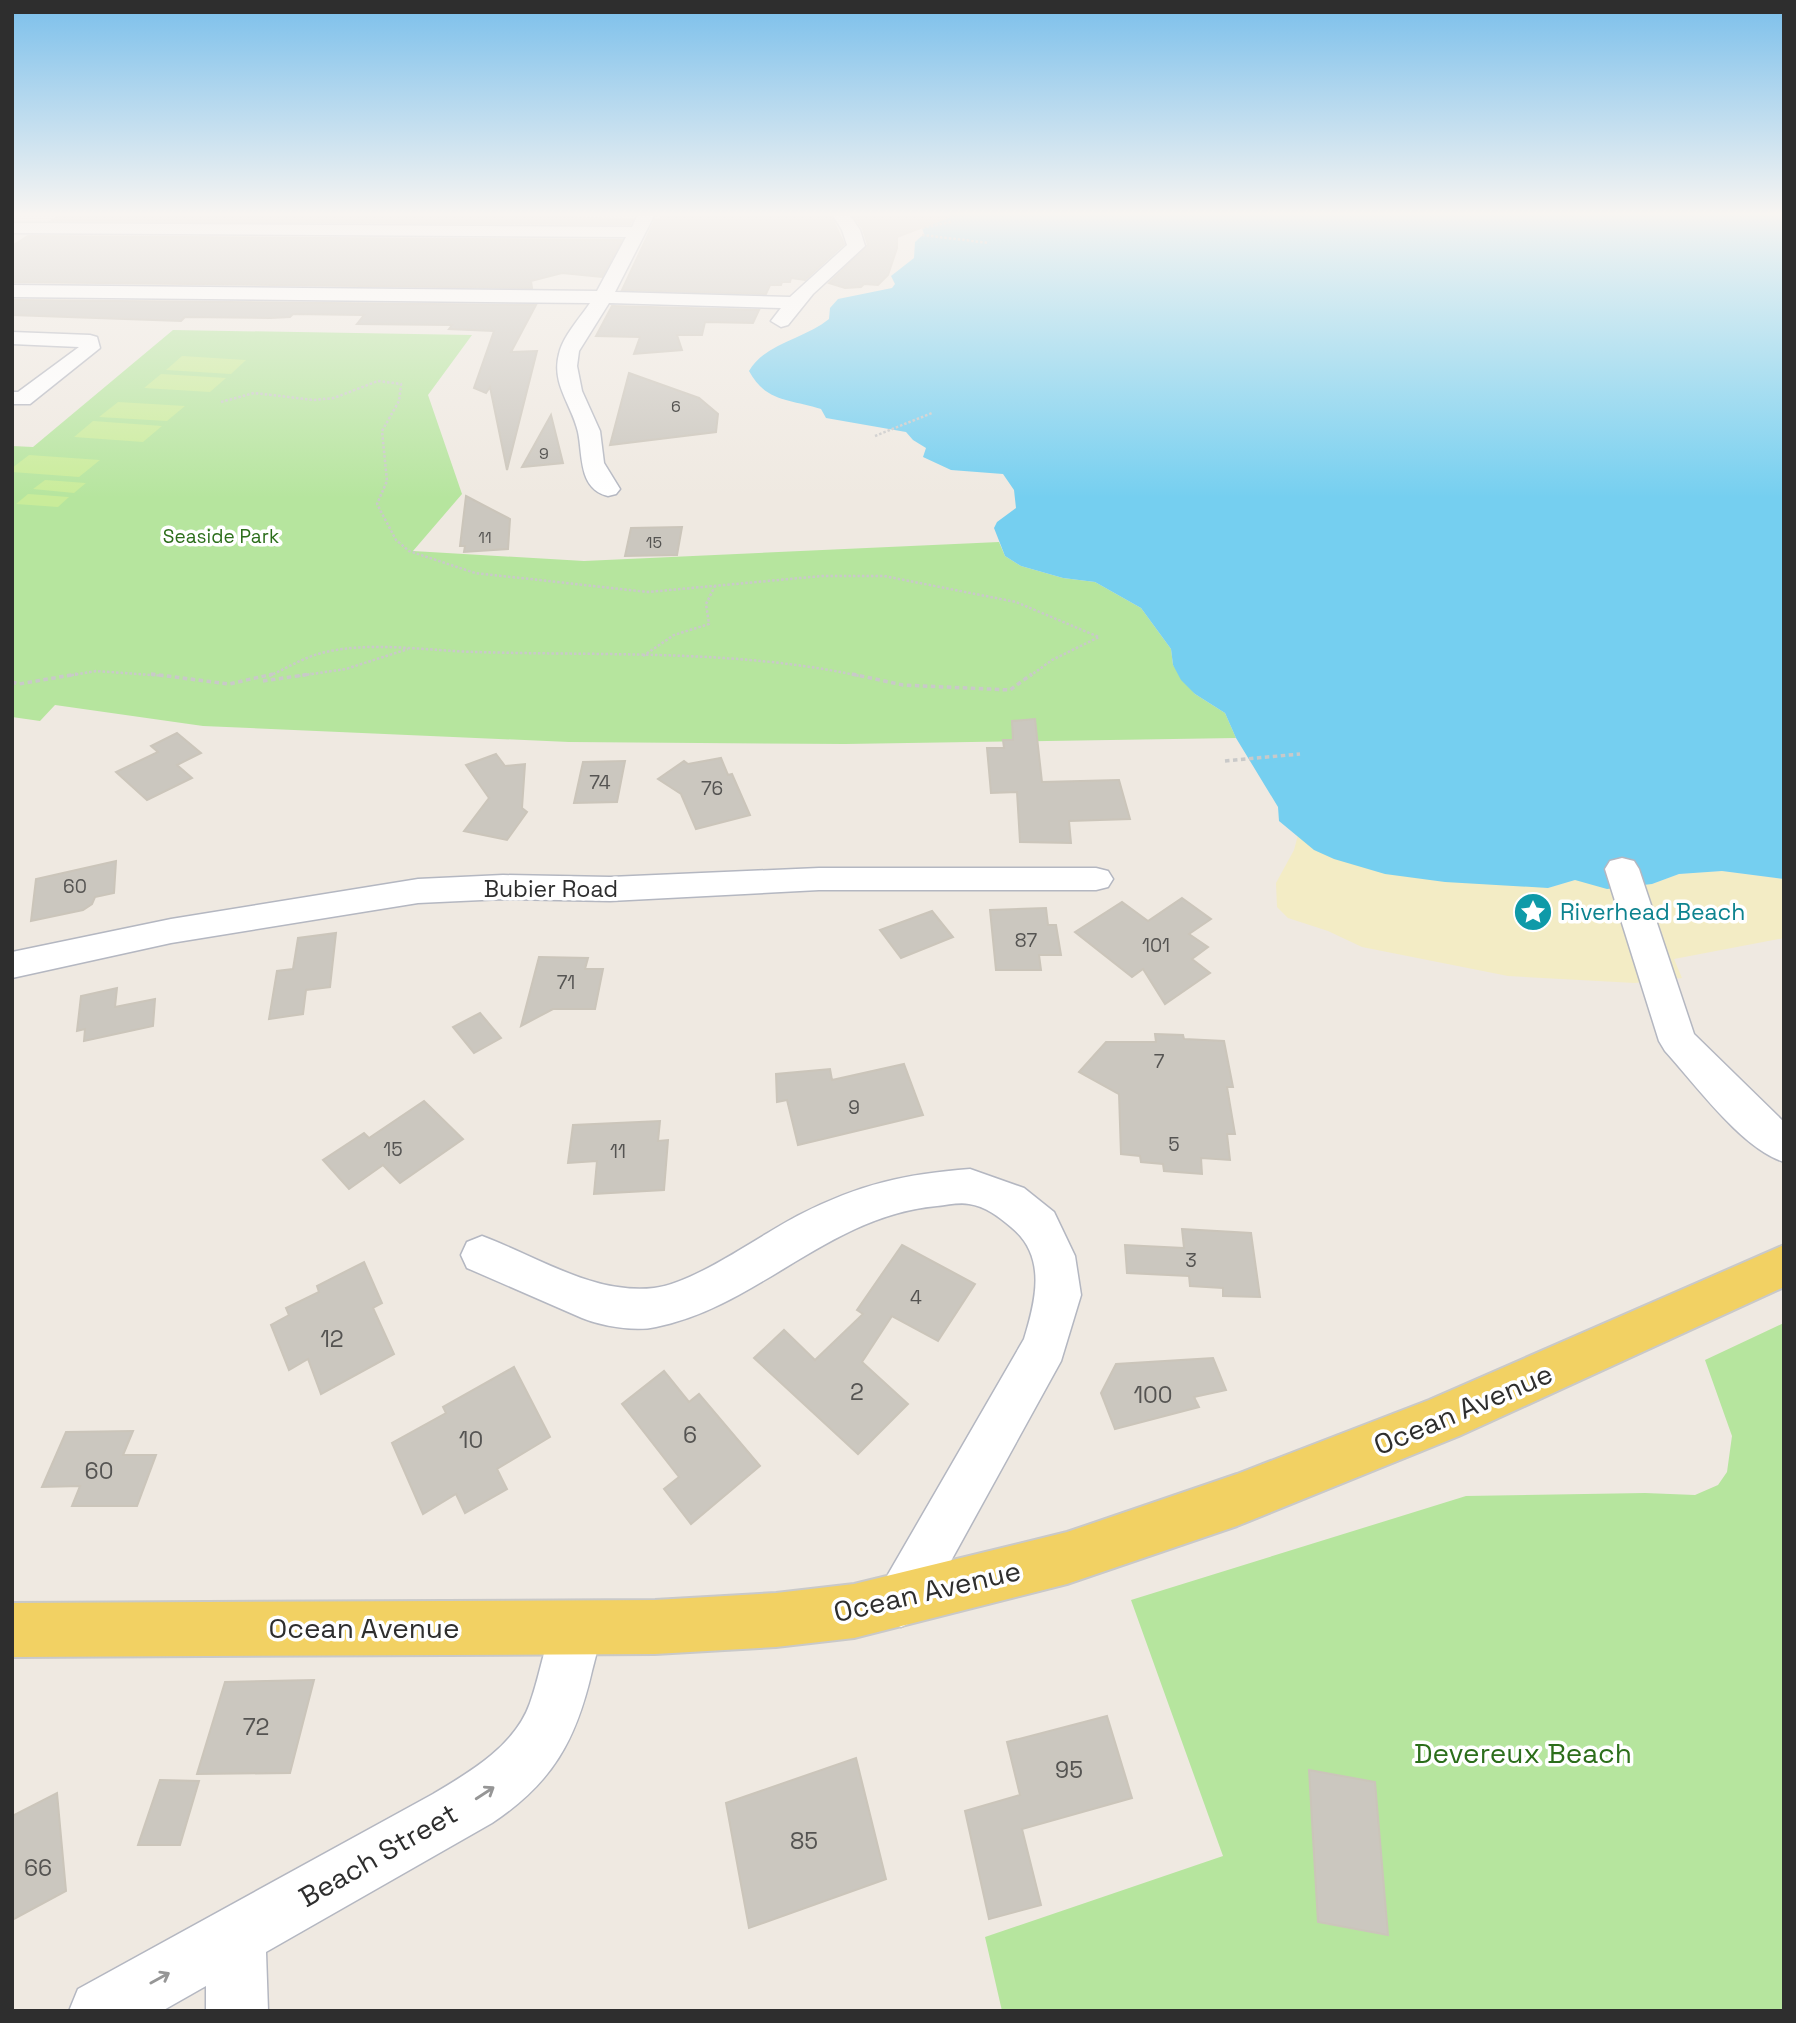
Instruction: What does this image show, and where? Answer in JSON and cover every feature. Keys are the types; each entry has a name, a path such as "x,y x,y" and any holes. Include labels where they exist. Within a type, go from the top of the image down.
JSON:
{"main road":[{"name":"Ocean Avenue","path":"12,1630 576,1628 776,1620 854,1611 1067,1558 1237,1500 1442,1419 1784,1265"}],"street":[{"path":"596,308 569,351 567,377 589,430 592,463 602,484 608,489"},
{"path":"780,322 791,308"},
{"path":"12,338 90,341 90,348 22,398 12,398"},
{"path":"12,358 40,339"},
{"path":"1622,869 1678,1041 1746,1113 1784,1146"},
{"name":"Bubier Road","path":"12,965 171,931 418,891 503,887 610,889 820,879 1096,879"},
{"path":"482,1255 598,1304 654,1308 697,1294 817,1226 869,1203 911,1191 970,1186 1009,1201 1039,1225 1054,1256 1059,1295 1045,1346 901,1601"},
{"name":"Beach Street","path":"100,2011 476,1799 521,1765 538,1745 552,1716 576,1628"},
{"path":"236,1936 237,2011"}],"path":[{"path":"12,682 19,684 96,671 134,671 229,684 262,679 319,654 351,649 412,648 744,659 818,667 903,685 1010,690 1052,660 1098,637 1016,602 884,576 822,576 748,586 716,585 648,592 475,573 409,551 396,540 377,504 387,481 381,444 382,431 399,401 401,384 378,381 334,398 314,400 254,393 222,402"},
{"path":"875,436 932,413"},
{"path":"643,656 663,638 682,629 709,624 705,610 706,596 716,585"},
{"path":"261,681 346,669 412,648"},
{"path":"1225,761 1300,754"}],"green space":[{"name":"Seaside Park","path":"173,330 472,335 428,395 462,494 413,551 584,561 999,542 1005,556 1021,566 1063,578 1095,582 1141,608 1171,649 1173,665 1195,694 1225,713 1236,738 845,744 569,742 203,726 55,705 40,721 12,717 12,446 33,447"},
{"path":"182,356 246,360 231,374 166,370"},
{"path":"161,374 226,378 210,392 144,388"},
{"path":"118,402 185,406 167,421 99,417"},
{"path":"93,421 162,426 143,442 74,437"},
{"path":"29,455 100,460 79,477 12,472 12,468"},
{"path":"45,480 86,483 74,493 33,489"},
{"path":"28,494 69,497 58,507 16,504"},
{"name":"Devereux Beach","path":"1784,1323 1784,2011 1002,2011 985,1937 1223,1856 1131,1600 1466,1496 1645,1493 1695,1495 1718,1485 1727,1472 1732,1436 1705,1360"}],"sand":[{"name":"Riverhead Beach","path":"1298,835 1314,850 1548,888 1575,880 1652,884 1679,874 1722,871 1784,879 1784,938 1674,959 1682,978 1635,983 1508,976 1362,947 1328,931 1288,918 1277,907 1276,883 1294,850"}],"water":[{"path":"830,308 1784,308 1784,879 1722,871 1679,874 1652,884 1607,889 1575,880 1548,888 1445,882 1385,874 1334,859 1314,850 1279,821 1278,807 1236,738 1225,713 1195,694 1181,680 1173,665 1171,649 1141,608 1095,582 1063,578 1021,566 1005,556 994,528 997,522 1016,508 1014,490 1003,474 951,470 923,457 926,448 906,432 826,418 821,409 780,398 763,389 749,371 756,362 775,348 829,319"}],"building":[{"path":"12,308 534,308 511,352 537,351 507,470 490,387 486,393 474,388 494,331 449,329 452,325 357,324 364,315 185,317 181,321 12,315"},
{"path":"611,308 759,310 753,323 705,322 702,335 677,335 682,350 634,354 640,337 596,336"},
{"path":"629,373 699,398 718,414 716,432 610,445"},
{"path":"551,415 563,463 522,467"},
{"path":"466,496 510,519 508,549 464,552 465,546 460,546"},
{"path":"682,527 677,555 625,556 631,528"},
{"path":"1035,719 1042,782 1119,780 1130,819 1069,821 1071,843 1020,842 1017,792 991,793 987,748 1004,748 1003,740 1013,740 1012,721"},
{"path":"177,733 201,753 177,765 192,778 147,800 116,772 158,752 151,746"},
{"path":"496,754 505,766 525,764 522,808 527,812 507,840 464,831 489,798 466,765"},
{"path":"721,758 728,775 732,774 750,815 696,829 681,794 658,779 684,761 688,764"},
{"path":"625,761 617,802 574,803 583,762"},
{"path":"116,861 114,893 95,897 92,904 83,910 31,921 36,879"},
{"path":"1182,898 1211,919 1189,934 1208,947 1192,959 1210,973 1165,1004 1143,969 1132,977 1075,932 1122,902 1148,921"},
{"path":"1046,908 1048,925 1056,925 1061,955 1039,955 1041,970 996,970 990,910"},
{"path":"932,911 953,937 901,958 880,930"},
{"path":"336,933 330,987 306,990 303,1014 269,1019 277,971 293,969 298,938"},
{"path":"539,957 588,958 585,969 603,969 595,1009 553,1009 521,1026"},
{"path":"117,988 115,1007 155,999 153,1026 84,1041 85,1029 77,1031 81,996"},
{"path":"480,1013 501,1038 474,1053 453,1027"},
{"path":"1155,1034 1224,1041 1233,1087 1227,1087 1235,1134 1227,1134 1230,1160 1201,1158 1202,1174 1164,1171 1163,1164 1141,1162 1140,1156 1121,1154 1119,1094 1079,1072 1106,1042 1156,1042"},
{"path":"904,1064 923,1115 798,1145 787,1100 777,1102 776,1074 830,1069 832,1080"},
{"path":"424,1101 463,1139 400,1183 383,1165 349,1189 323,1160 364,1133 369,1138"},
{"path":"660,1121 658,1141 668,1140 664,1190 594,1194 597,1161 568,1163 573,1125"},
{"path":"1182,1229 1251,1233 1260,1297 1223,1296 1223,1288 1190,1286 1189,1276 1127,1273 1125,1245 1184,1248"},
{"path":"902,1245 975,1284 938,1341 892,1316 862,1362 908,1404 858,1454 754,1358 784,1330 815,1360 863,1314 857,1310"},
{"path":"364,1262 382,1303 373,1308 394,1354 321,1394 308,1359 289,1370 271,1325 289,1315 286,1308 319,1292 317,1286"},
{"path":"1213,1358 1226,1390 1194,1397 1199,1407 1115,1429 1101,1393 1116,1364"},
{"path":"514,1367 550,1437 497,1469 507,1489 465,1513 456,1494 423,1514 392,1443 446,1413 443,1407"},
{"path":"664,1371 689,1402 699,1394 760,1466 691,1524 664,1489 679,1477 622,1404"},
{"path":"133,1431 123,1455 156,1455 137,1506 72,1506 80,1486 42,1487 66,1432"},
{"path":"314,1680 290,1773 197,1774 225,1682"},
{"path":"1107,1716 1132,1798 1022,1829 1041,1905 989,1919 965,1811 1020,1795 1007,1742"},
{"path":"856,1758 886,1879 749,1928 726,1803"},
{"path":"1309,1770 1375,1782 1388,1935 1318,1922"},
{"path":"160,1780 199,1781 180,1845 138,1845"},
{"path":"57,1793 66,1891 12,1920 12,1816"}],"place":[{"name":"Riverhead Beach","path":"1533,912"}]}
